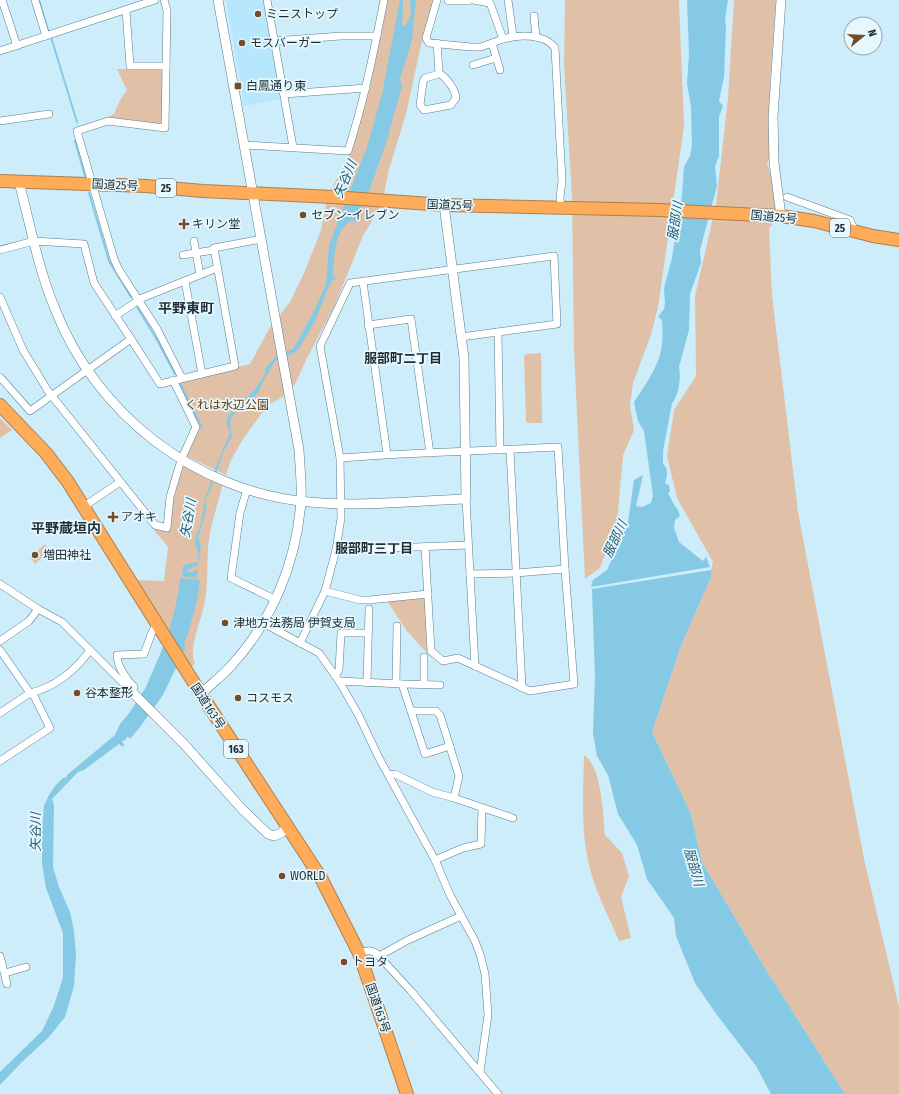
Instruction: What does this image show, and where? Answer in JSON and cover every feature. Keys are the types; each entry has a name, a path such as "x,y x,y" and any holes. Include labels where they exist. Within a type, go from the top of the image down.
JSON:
{"highway":[{"name":"国道25号","path":"0,181 92,184 254,194 333,197 380,202 444,205 659,210 781,216 814,221 853,231 899,240"},
{"name":"国道163号","path":"0,406 46,453 68,482 201,694 321,878 359,953 407,1094"}],"street":[{"path":"2,0 17,46"},
{"path":"35,0 49,35"},
{"path":"0,51 155,0"},
{"path":"164,0 166,10 165,128 108,121 77,131 114,259 119,270 157,329 182,378"},
{"path":"201,694 230,667 263,624 276,600 293,551 301,501 299,450 218,0"},
{"path":"267,0 293,147"},
{"path":"244,145 348,150 366,88 384,0"},
{"path":"438,0 426,38 429,43 481,47 513,36 524,35 550,42 555,48 562,181 560,197 563,208"},
{"path":"449,0 468,0"},
{"path":"473,0 490,3 503,39"},
{"path":"508,0 513,36"},
{"path":"781,0 773,118 774,163 781,216"},
{"path":"126,10 130,66 166,66"},
{"path":"534,16 536,37"},
{"path":"274,41 341,36 377,36"},
{"path":"437,43 439,73"},
{"path":"492,43 500,70"},
{"path":"473,65 496,58"},
{"path":"439,73 443,75 455,91 456,98 451,105 424,110 420,105 423,82 425,78 439,73"},
{"path":"284,94 366,88"},
{"path":"0,121 49,114"},
{"path":"19,182 34,241 55,310 74,349 87,371 114,405 153,441 184,461 219,479 272,496 301,501 341,504 466,499"},
{"path":"787,197 850,220 853,226 853,231"},
{"path":"444,205 464,358 466,499 474,666"},
{"path":"183,255 261,240"},
{"path":"0,250 34,241 84,244 94,283 160,384 235,366 214,250"},
{"path":"194,241 200,275"},
{"path":"300,643 325,591 336,550 341,518 340,458 320,346 350,283 554,256 557,324 461,337"},
{"path":"116,316 138,300 217,268"},
{"path":"185,281 202,374"},
{"path":"363,282 387,454"},
{"path":"0,297 23,350 52,396 155,525 167,528 170,497 196,427 173,380"},
{"path":"368,325 411,319 430,453"},
{"path":"498,332 500,450"},
{"path":"0,377 30,411 131,339"},
{"path":"340,458 387,454 558,447 565,569 574,684 530,690 522,688 458,658 443,661 431,651 425,547"},
{"path":"510,450 522,688"},
{"path":"83,507 120,482"},
{"path":"247,489 240,513 231,578 276,600"},
{"path":"336,550 468,545"},
{"path":"470,574 516,573 565,569"},
{"path":"0,584 38,609 62,622 184,744 242,809 268,834 274,836 287,828"},
{"path":"325,591 360,600 428,594"},
{"path":"0,641 28,621 38,609"},
{"path":"367,683 369,609"},
{"path":"263,624 319,653 337,678 359,716 435,860 461,916 478,947 485,974 488,1015 480,1072"},
{"path":"133,693 134,687 120,667 117,660 117,655 144,654 152,632 158,626"},
{"path":"397,626 399,684 411,711 425,754 450,746"},
{"path":"337,678 339,670 341,633 368,633"},
{"path":"0,650 30,693 34,696 50,728 0,761"},
{"path":"0,714 30,693 53,683 74,670 90,650"},
{"path":"424,657 424,684"},
{"path":"337,678 367,683 440,685"},
{"path":"411,711 436,711 440,715 459,776 454,798"},
{"path":"389,775 394,774 432,792 513,818"},
{"path":"435,860 463,848 481,844 482,808"},
{"path":"379,956 408,940 461,916"},
{"path":"359,953 368,950 373,951 379,956 411,991 498,1094"},
{"path":"0,956 7,984"},
{"path":"5,973 26,967"}],"shaded area":[{"path":"226,0 264,0 281,99 244,106"}],"green space":[{"name":"くれは水辺公園","path":"388,0 433,0 433,7 421,45 406,114 389,169 384,194 379,209 363,236 334,307 295,384 281,398 268,405 243,439 231,460 226,475 188,457 187,454 200,427 179,384 180,381 250,364 269,329 290,302 305,271 321,230 330,191 346,163 360,123 367,98"},
{"path":"565,0 679,0 684,126 658,307 651,335 633,383 630,406 634,430 623,455 617,523 600,568 585,579 574,352 572,197 564,66"},
{"path":"734,0 776,0 770,80 770,158 767,164 773,185 775,207 775,222 769,228 772,295 798,512 864,859 899,1007 899,1094 845,1094 763,965 702,862 691,814 652,732 681,646 711,577 713,562 677,498 667,456 674,410 696,376 695,296 716,205 728,98"},
{"path":"117,69 159,69 163,72 162,122 159,124 108,117 114,114 120,100 127,90"},
{"path":"541,353 542,423 529,423 526,422 524,356 527,354"},
{"path":"0,418 12,430 0,438"},
{"path":"184,464 223,482 209,539 206,598 194,643 193,657 195,663 190,669 135,580 164,581 168,547 153,529 169,532 174,499"},
{"path":"45,544 49,551 35,564 30,557"},
{"path":"422,597 425,599 427,653 407,631 387,601"},
{"path":"584,755 590,761 598,780 605,835 622,853 629,876 621,897 631,938 619,941 598,892 588,861 583,816"}],"water":[{"path":"400,0 403,0 402,26 406,25 411,13 410,0 416,0 412,40 400,79 402,86 387,140 371,186 354,225 353,220 347,224 342,230 336,244 333,276 337,279 331,281 315,321 298,350 275,361 257,393 231,417 230,427 232,436 223,453 205,504 207,507 198,539 201,544 198,565 187,570 187,572 194,572 198,569 197,578 182,576 183,566 198,562 198,553 195,541 196,535 200,527 206,494 230,433 226,421 234,407 241,403 256,388 266,372 264,370 275,357 293,349 314,311 326,284 329,245 367,147 382,94"},
{"path":"687,0 728,0 725,19 724,77 719,101 723,106 719,117 719,156 715,166 717,186 700,250 701,263 690,294 689,330 679,367 680,381 678,391 672,403 663,451 663,464 667,471 665,483 669,485 670,491 668,494 680,516 675,520 674,528 679,542 703,561 706,557 710,567 591,587 593,580 607,570 628,522 634,480 643,475 636,506 642,507 651,503 653,496 644,431 638,421 634,402 652,374 661,351 662,320 658,317 664,309 665,304 664,288 672,258 682,195 684,167 690,156 692,145 691,107 687,84 689,54"},
{"name":"服部川","path":"711,570 711,577 681,646 652,732 691,814 702,862 763,965 845,1094 771,1094 756,1066 717,1015 695,983 676,936 674,918 647,879 637,845 618,814 608,775 597,756 593,733 595,677 592,589"},
{"path":"180,578 200,580 198,596 184,645 185,649 163,695 131,738 126,737 126,740 122,741 124,745 123,747 119,744 84,770 78,772 52,799 54,805 53,867 59,887 70,912 74,931 76,955 74,986 65,1017 48,1038 0,1085 0,1072 42,1031 53,1008 63,978 63,933 46,888 42,863 44,806 55,786 63,778 67,777 67,775 115,735 120,724 130,712 146,687 171,625 178,595"}],"waterway":[{"path":"39,0 49,33"},
{"path":"51,37 77,122"},
{"path":"75,141 85,176"},
{"path":"89,193 109,261 131,297"},
{"path":"137,307 156,338 175,374"},
{"path":"181,385 202,428"}],"place":[{"name":"ミニストップ","path":"258,14"},
{"name":"モスバーガー","path":"242,43"},
{"name":"白鳳通り東","path":"238,86"},
{"name":"セブン-イレブン","path":"303,215"},
{"name":"キリン堂","path":"184,224"},
{"name":"アオキ","path":"113,517"},
{"name":"増田神社","path":"35,555"},
{"name":"津地方法務局 伊賀支局","path":"225,623"},
{"name":"谷本整形","path":"77,693"},
{"name":"コスモス","path":"238,698"},
{"name":"WORLD","path":"282,876"},
{"name":"トヨタ","path":"344,962"}],"district":[{"name":"平野東町","path":"186,308"},
{"name":"服部町二丁目","path":"403,358"},
{"name":"平野蔵垣内","path":"66,528"},
{"name":"服部町三丁目","path":"374,548"}],"water label":[{"name":"矢谷川","path":"345,179"},
{"name":"矢谷川","path":"188,518"},
{"name":"矢谷川","path":"35,832"}]}
